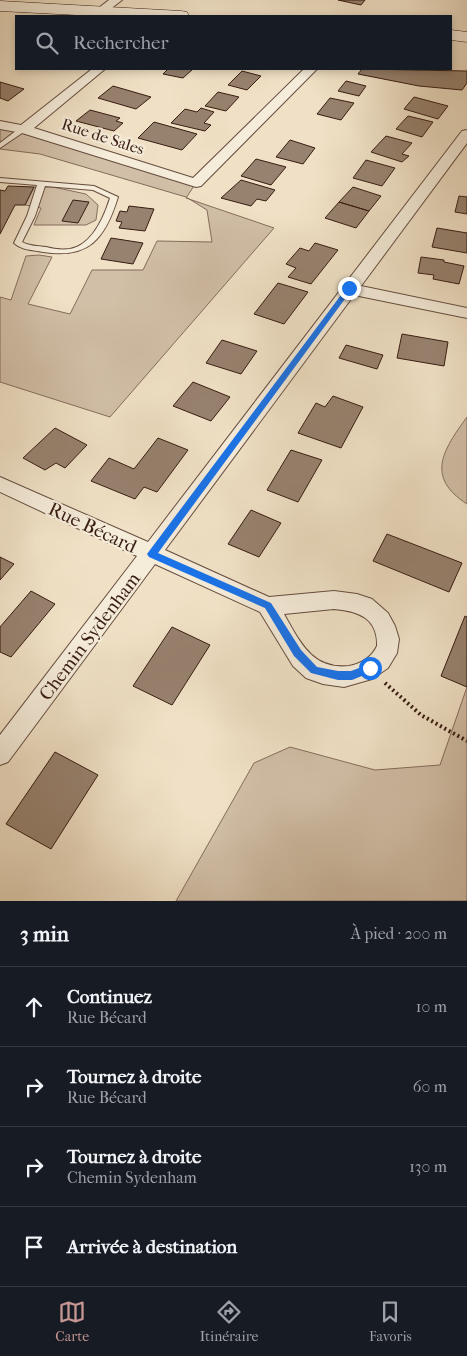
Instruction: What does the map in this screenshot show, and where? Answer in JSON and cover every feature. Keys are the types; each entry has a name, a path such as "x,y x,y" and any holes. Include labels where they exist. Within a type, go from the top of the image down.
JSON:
{"main road":[{"path":"0,6 152,15"},
{"path":"0,18 15,19"},
{"path":"452,35 467,37"},
{"path":"452,49 467,51"}],"street":[{"path":"100,12 116,0"},
{"path":"24,129 98,70"},
{"name":"Rue de Sales","path":"0,125 24,129 196,183 310,70"},
{"name":"Chemin Sydenham","path":"0,754 152,554 349,288 458,161 467,134"},
{"path":"349,288 467,314"},
{"name":"Rue Bécard","path":"0,484 268,606 334,600 356,602 366,606 376,614 384,625 388,641 386,654 370,668 352,676 338,676 314,670 301,658 268,606"}],"lane":[{"path":"0,146 24,129"},
{"path":"0,180 42,183 94,188 114,198 109,214 95,236 73,251 23,246 18,243 31,216 42,183"}],"path":[{"path":"370,668 420,715 467,741"}],"shaded area":[{"path":"0,125 196,183 186,197 40,154 0,149"},
{"path":"34,187 53,187 86,194 98,205 96,220 86,225 34,225 41,208 25,205"},
{"path":"190,199 274,228 110,417 0,382 0,297 11,300 26,256 52,257 28,304 70,314 92,270 143,270 157,241 212,242 207,210"},
{"path":"467,417 467,504 454,494 446,484 442,473 442,463 445,452"},
{"path":"467,687 467,901 176,901 254,763 290,747 375,770 440,765"}],"building":[{"path":"338,0 365,0 361,5"},
{"path":"167,70 192,70 183,78 163,74"},
{"path":"361,70 467,71 467,83 462,90 419,86 358,74"},
{"path":"242,71 261,76 247,90 228,85"},
{"path":"346,81 366,86 359,96 338,91"},
{"path":"0,82 24,89 8,101 0,98"},
{"path":"113,86 151,97 136,109 98,98"},
{"path":"218,92 239,97 226,111 205,106"},
{"path":"414,97 448,106 438,119 404,109"},
{"path":"330,98 354,103 341,120 317,114"},
{"path":"201,108 214,112 204,123 211,125 205,131 171,123 185,109 197,112"},
{"path":"90,110 120,118 116,121 123,123 114,131 76,121"},
{"path":"408,116 433,122 422,137 396,129"},
{"path":"154,122 197,134 182,150 138,138"},
{"path":"386,136 412,143 402,154 409,156 402,162 371,152"},
{"path":"290,140 315,148 303,164 276,157"},
{"path":"256,159 286,167 271,185 241,176"},
{"path":"366,160 395,168 382,186 353,178"},
{"path":"241,180 275,190 266,201 257,199 251,206 221,198"},
{"path":"8,186 34,187 25,205 15,205 0,234 0,190 5,191"},
{"path":"353,187 381,196 369,211 339,202"},
{"path":"459,196 467,197 467,214 455,212"},
{"path":"73,200 89,202 78,223 62,221"},
{"path":"339,202 369,211 356,228 325,218"},
{"path":"129,206 154,209 145,231 119,228 122,222 116,221 120,211 127,212"},
{"path":"437,228 467,233 467,253 432,247"},
{"path":"111,238 143,243 133,264 101,259"},
{"path":"315,243 338,250 311,284 288,277 296,268 286,264 300,248 309,251"},
{"path":"421,257 444,260 444,262 464,266 459,284 433,279 434,275 418,273"},
{"path":"278,283 308,292 284,324 254,314"},
{"path":"402,334 448,342 444,366 397,358"},
{"path":"222,340 257,351 241,374 206,363"},
{"path":"346,345 383,355 377,369 339,358"},
{"path":"193,382 230,397 211,421 173,406"},
{"path":"333,396 363,407 341,448 298,433 316,403 325,407"},
{"path":"55,428 87,445 65,468 56,463 45,470 23,458"},
{"path":"158,438 188,450 157,492 144,487 135,499 91,481 109,458 134,469"},
{"path":"291,450 322,460 298,502 267,490"},
{"path":"251,510 281,523 259,557 228,544"},
{"path":"387,534 462,563 449,592 373,561"},
{"path":"0,557 14,564 0,580"},
{"path":"31,591 55,604 11,657 0,652 0,627"},
{"path":"465,616 467,617 467,687 441,676"},
{"path":"172,627 210,645 172,705 133,686"},
{"path":"55,752 98,775 51,849 6,824"}],"route":[{"path":"349,288 152,554 268,606 305,663 314,670 338,676 352,676 370,668"}]}
